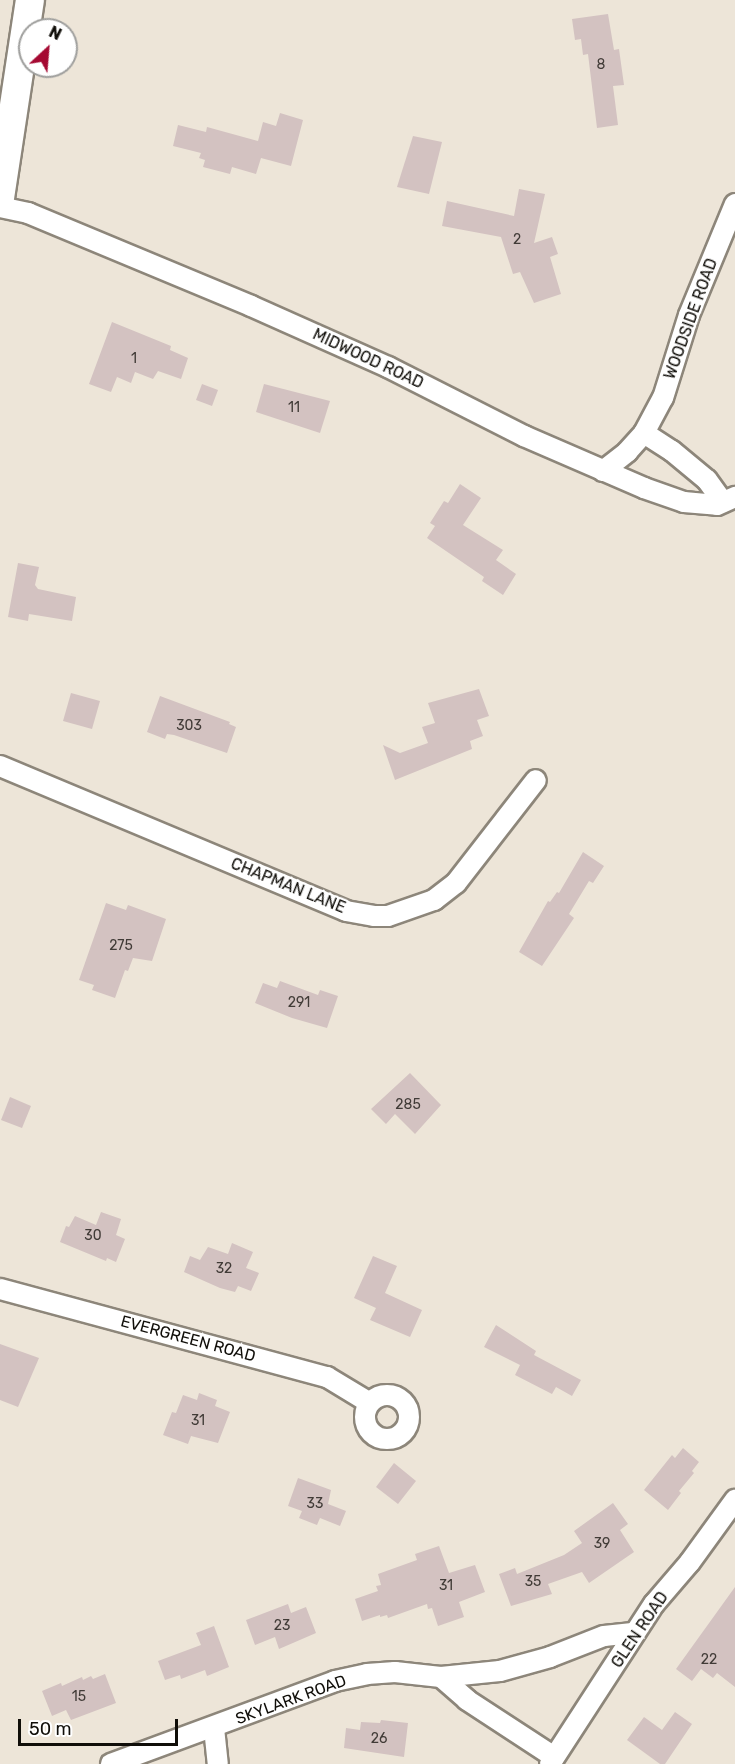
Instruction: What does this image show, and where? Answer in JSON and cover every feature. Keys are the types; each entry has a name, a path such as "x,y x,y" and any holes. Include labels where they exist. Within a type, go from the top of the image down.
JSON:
{"main road":[{"path":"0,198 30,0"}],"street":[{"name":"WOODSIDE ROAD","path":"603,471 627,452 644,433 663,398 689,315 735,204"},
{"name":"MIDWOOD ROAD","path":"0,207 28,213 251,306 388,368 524,436 603,471 684,502 717,505 729,500"},
{"path":"644,433 656,438 729,500"},
{"name":"CHAPMAN LANE","path":"0,766 346,911 374,916 388,916 434,900 456,883 536,780"},
{"name":"EVERGREEN ROAD","path":"0,1289 327,1377 370,1403"},
{"name":"GLEN ROAD","path":"552,1761 654,1604 690,1563 735,1500"},
{"name":"SKYLARK ROAD","path":"111,1764 214,1728 335,1681 367,1674 395,1672 441,1677 500,1671 550,1658 604,1636 635,1633"},
{"path":"441,1677 467,1700 552,1761"},
{"path":"214,1728 218,1764"}],"building":[{"path":"608,14 614,50 619,49 624,85 613,86 618,125 597,128 588,54 583,55 581,39 575,40 572,19"},
{"path":"280,113 303,120 291,166 261,158 256,174 232,167 230,174 203,167 205,160 199,158 201,153 173,146 178,125 206,132 207,127 258,141 263,122 276,126"},
{"path":"413,136 442,142 429,194 397,187"},
{"path":"519,189 545,194 534,243 552,237 558,254 550,257 561,294 534,303 520,272 513,274 501,237 442,226 447,201 514,216"},
{"path":"112,322 171,346 170,350 188,358 181,379 158,371 153,379 135,372 131,383 117,377 111,392 89,384"},
{"path":"202,384 218,390 212,406 196,400"},
{"path":"264,384 330,401 320,433 256,412"},
{"path":"460,484 481,498 463,525 503,550 496,560 516,574 503,595 482,581 484,577 427,538 435,526 430,523 444,501 448,503"},
{"path":"18,563 39,567 35,585 38,589 76,597 72,621 29,614 28,621 8,617"},
{"path":"479,689 489,716 477,720 483,736 470,741 472,749 395,780 383,745 400,753 428,743 422,727 435,723 428,703"},
{"path":"71,693 100,701 92,729 63,721"},
{"path":"160,696 230,722 229,724 236,727 227,753 174,735 167,734 165,739 147,732"},
{"path":"583,852 604,866 593,883 589,881 569,914 574,918 542,966 519,952 548,901 550,902 557,892 559,893"},
{"path":"106,903 126,910 128,905 166,919 152,961 133,958 128,971 125,970 115,998 92,990 94,985 79,980"},
{"path":"280,981 318,995 320,990 338,996 327,1028 292,1018 255,1003 263,983 277,988"},
{"path":"410,1073 441,1105 415,1134 395,1114 386,1124 371,1109"},
{"path":"10,1097 31,1106 22,1128 1,1120"},
{"path":"101,1212 121,1219 116,1235 125,1239 116,1262 107,1258 106,1261 60,1242 66,1226 69,1227 75,1216 96,1225"},
{"path":"232,1243 253,1252 246,1268 259,1273 251,1291 238,1286 235,1292 220,1288 184,1272 190,1256 200,1260 208,1247 228,1254"},
{"path":"373,1256 397,1266 385,1293 422,1310 410,1337 370,1320 376,1308 354,1298"},
{"path":"496,1325 536,1351 534,1355 581,1380 572,1396 556,1387 552,1394 515,1375 520,1365 484,1347"},
{"path":"0,1344 39,1358 18,1407 0,1400"},
{"path":"199,1393 217,1400 215,1406 230,1412 218,1443 191,1436 188,1444 163,1435 172,1412 176,1413 183,1395 197,1400"},
{"path":"683,1448 699,1462 668,1510 644,1490 672,1455 675,1458"},
{"path":"394,1463 416,1481 398,1504 376,1487"},
{"path":"298,1478 331,1490 328,1504 346,1511 340,1526 320,1518 317,1525 299,1518 302,1511 288,1506"},
{"path":"613,1503 628,1524 620,1530 634,1552 589,1583 582,1572 548,1584 552,1594 511,1606 499,1574 515,1568 517,1574 564,1555 582,1543 574,1531"},
{"path":"439,1546 449,1573 475,1565 485,1592 459,1602 464,1617 438,1626 432,1608 428,1609 427,1604 388,1618 387,1615 380,1617 380,1615 362,1621 355,1599 378,1591 376,1586 381,1585 378,1574 417,1560 415,1554"},
{"path":"735,1587 735,1687 717,1673 713,1678 701,1669 692,1681 676,1669"},
{"path":"288,1604 291,1613 306,1607 316,1633 279,1649 275,1637 255,1645 246,1620"},
{"path":"214,1626 229,1667 207,1676 205,1670 181,1679 180,1675 165,1680 158,1661 201,1645 196,1633"},
{"path":"105,1674 116,1703 71,1720 66,1710 52,1716 42,1691 61,1683 62,1686 82,1677 83,1680 91,1676 93,1679"},
{"path":"675,1712 692,1724 665,1764 660,1764 627,1740 644,1717 662,1730"},
{"path":"381,1720 408,1723 404,1757 344,1748 346,1728 360,1730 361,1722 380,1723"}]}
